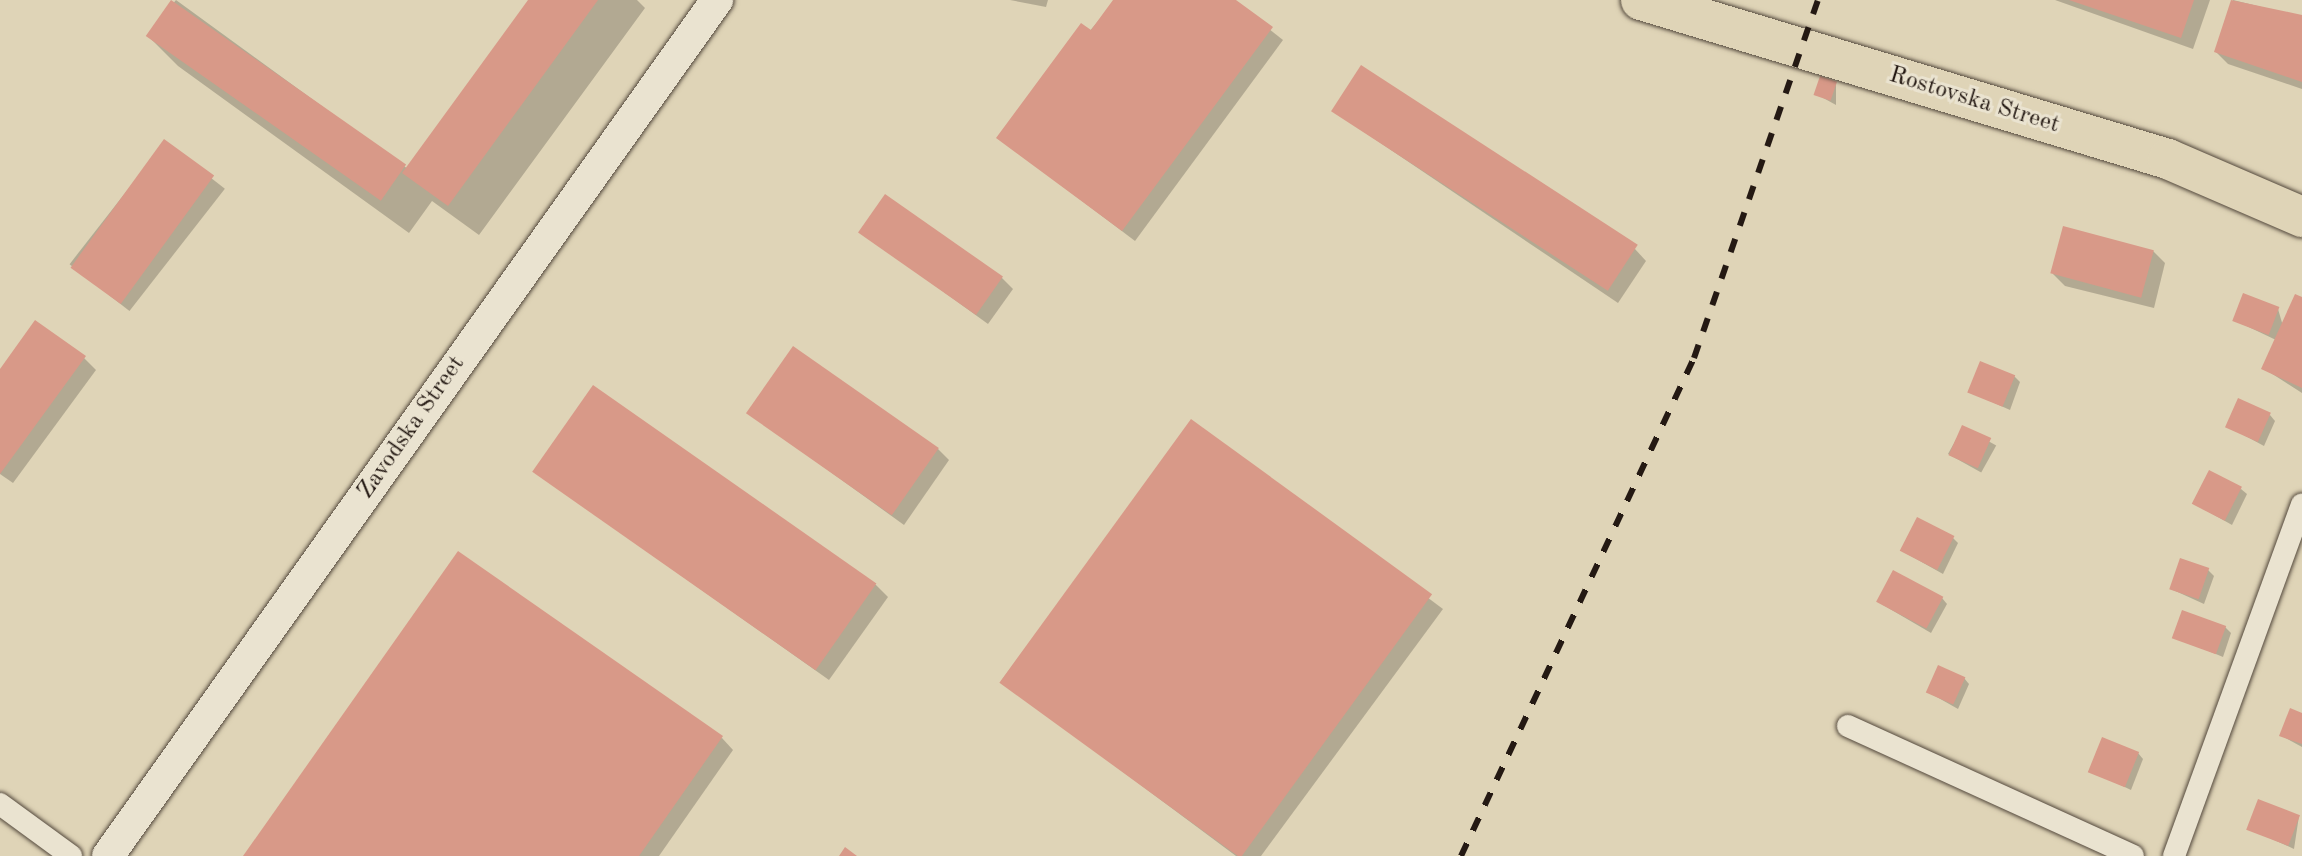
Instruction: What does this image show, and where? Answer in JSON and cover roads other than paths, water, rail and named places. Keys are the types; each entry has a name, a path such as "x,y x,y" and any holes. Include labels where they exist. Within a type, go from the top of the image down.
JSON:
{"highway":[{"name":"Rostovska Street","path":"1641,0 2168,159 2302,217"}],"main road":[{"name":"Zavodska Street","path":"108,856 717,0"}],"street":[{"path":"2174,856 2302,505"},
{"path":"1848,726 2133,856"},
{"path":"0,804 71,856"}],"railway":[{"path":"1461,856 1694,358 1818,0"}]}
